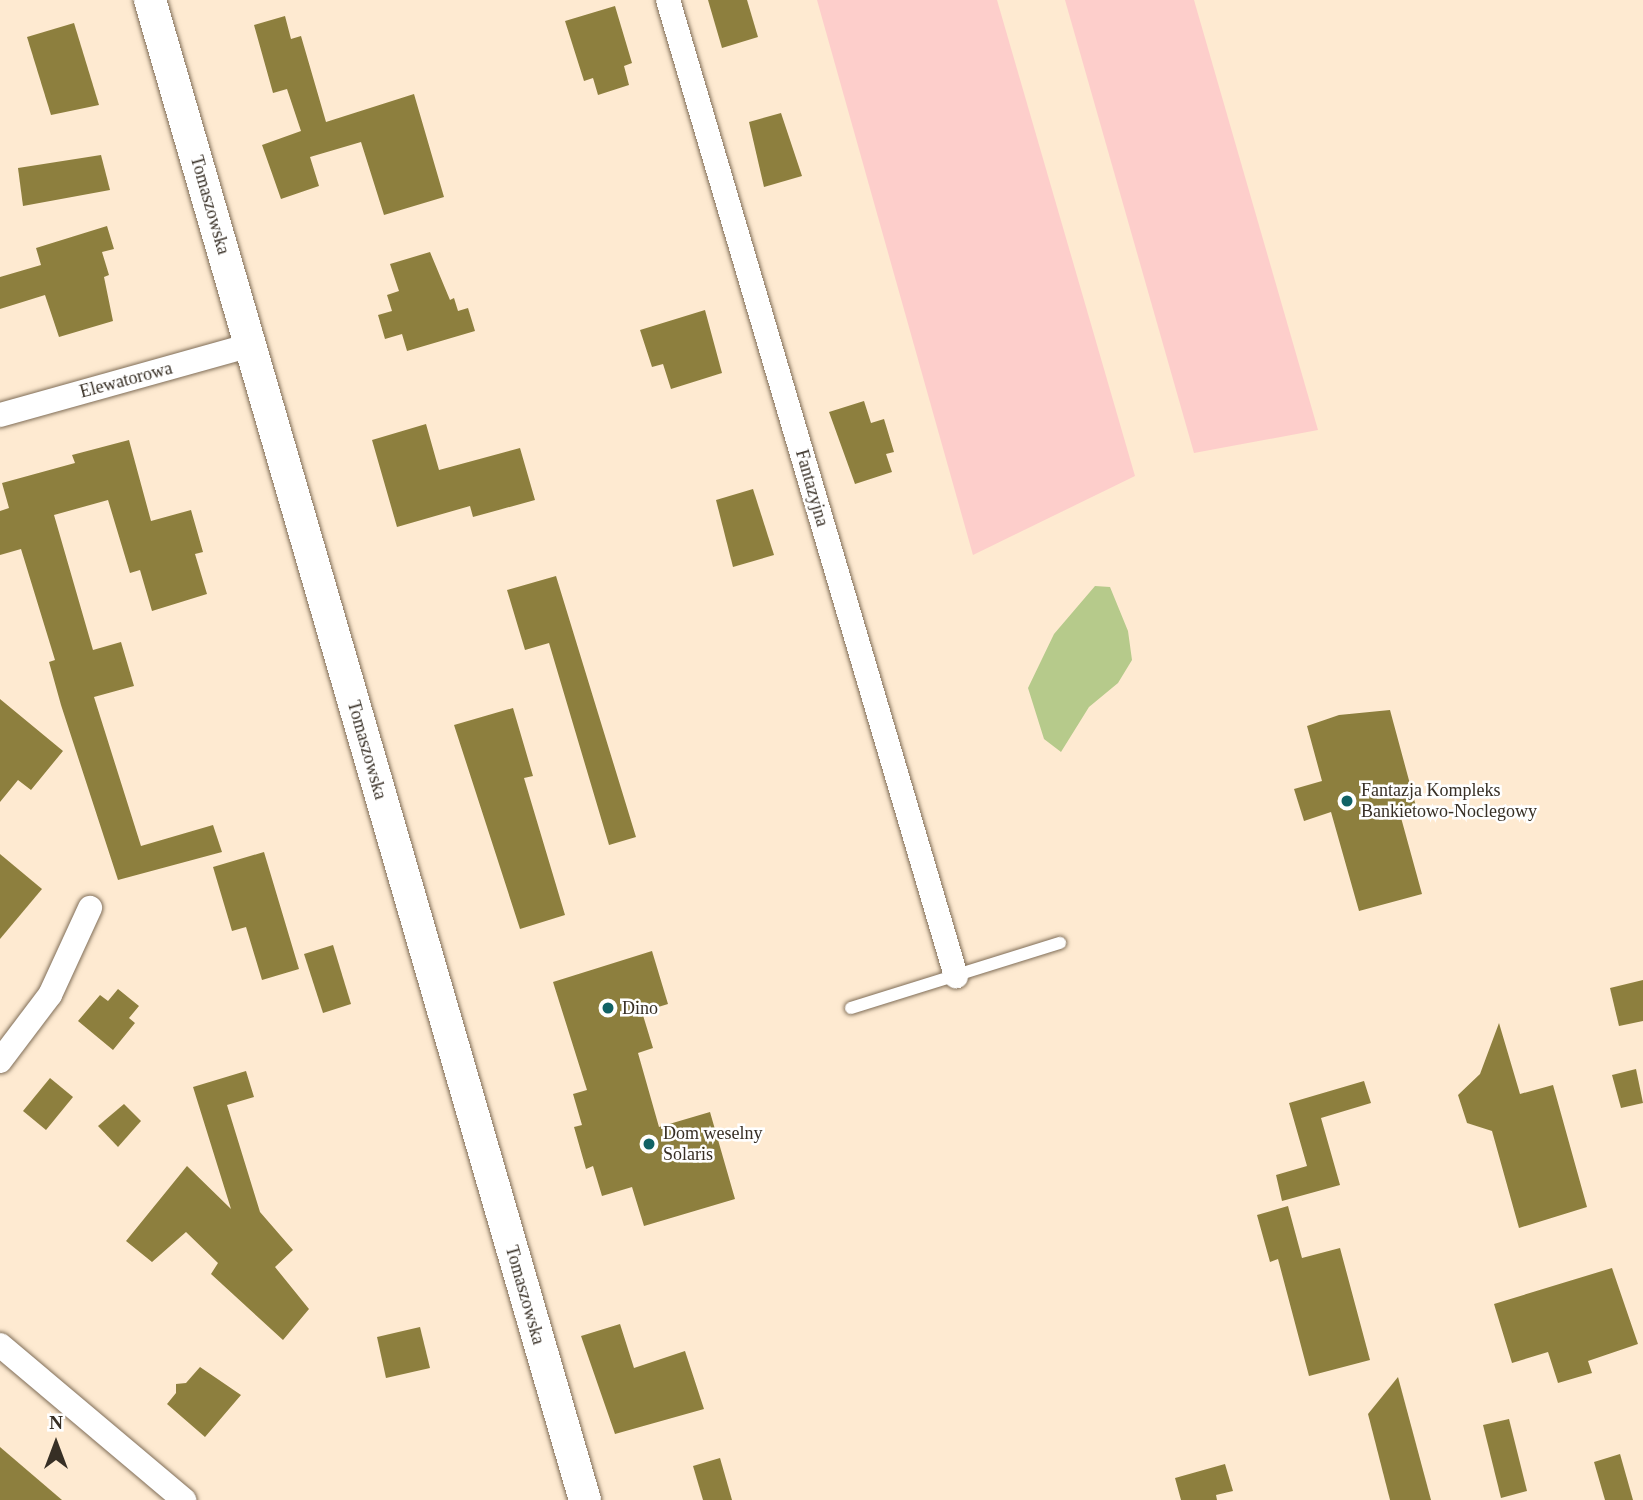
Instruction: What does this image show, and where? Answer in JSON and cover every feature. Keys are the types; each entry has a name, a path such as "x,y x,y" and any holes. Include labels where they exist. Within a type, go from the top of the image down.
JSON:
{"street":[{"name":"Tomaszowska","path":"150,0 585,1500"},
{"name":"Fantazyjna","path":"667,0 956,976"},
{"name":"Elewatorowa","path":"0,415 251,345"},
{"path":"0,1061 50,995 90,908"},
{"path":"0,1345 184,1500"}],"lane":[{"path":"851,1008 1060,943"}],"shaded area":[{"path":"817,0 997,0 1135,476 973,555"},
{"path":"1065,0 1194,0 1318,430 1194,453"},
{"path":"1095,586 1110,587 1128,631 1132,660 1118,683 1089,707 1061,752 1044,739 1028,688 1054,634"}],"building":[{"path":"708,0 747,0 758,37 722,48"},
{"path":"615,6 632,63 624,66 629,85 598,95 593,78 584,81 565,21"},
{"path":"285,16 291,39 301,36 326,122 414,94 444,197 384,215 361,142 310,157 319,186 281,199 262,145 301,131 287,89 273,93 254,25"},
{"path":"74,23 99,105 51,115 27,37"},
{"path":"781,113 802,176 764,187 749,122"},
{"path":"101,155 110,190 23,206 18,168"},
{"path":"107,226 114,249 102,252 109,275 104,277 113,321 59,337 45,295 0,309 0,277 41,265 36,248"},
{"path":"430,252 450,300 454,298 458,311 468,308 475,331 407,351 402,334 385,339 378,315 392,311 387,295 399,291 390,264"},
{"path":"705,310 722,373 671,389 663,364 652,367 640,330"},
{"path":"864,401 871,423 884,419 894,452 886,454 892,472 855,484 829,412"},
{"path":"426,424 439,470 520,448 535,500 473,517 470,506 397,527 372,440"},
{"path":"129,440 151,521 191,510 203,552 195,554 207,594 152,611 140,570 130,573 108,500 54,515 93,650 121,642 134,686 94,697 141,846 213,825 222,852 118,880 61,705 49,662 55,660 21,549 0,555 0,511 9,508 2,483 75,463 72,455"},
{"path":"753,489 774,555 733,567 716,500"},
{"path":"556,576 636,837 609,845 549,643 525,650 507,590"},
{"path":"0,699 63,751 31,790 18,780 0,802"},
{"path":"513,708 533,776 524,778 565,915 520,929 454,725"},
{"path":"1390,710 1417,810 1400,814 1422,894 1359,911 1331,812 1304,821 1294,789 1322,781 1307,726 1339,715"},
{"path":"264,852 299,969 262,980 246,927 232,931 213,867"},
{"path":"0,854 42,889 0,939"},
{"path":"333,945 351,1004 323,1013 304,954"},
{"path":"652,951 668,1004 642,1012 653,1048 638,1053 659,1127 710,1112 735,1199 644,1226 632,1187 602,1196 593,1166 586,1169 574,1127 582,1125 573,1094 587,1090 553,982"},
{"path":"1643,980 1643,1021 1619,1026 1610,988"},
{"path":"118,989 139,1006 129,1018 135,1023 113,1050 78,1021 100,995 108,1001"},
{"path":"1499,1023 1520,1094 1553,1085 1587,1207 1519,1228 1492,1131 1467,1123 1458,1095 1480,1074"},
{"path":"1636,1069 1643,1103 1621,1108 1612,1075"},
{"path":"246,1071 254,1097 227,1105 260,1212 293,1250 275,1267 309,1309 283,1340 211,1274 218,1263 186,1232 152,1262 126,1241 187,1166 231,1209 193,1087"},
{"path":"50,1078 73,1097 46,1130 23,1111"},
{"path":"1364,1081 1371,1103 1321,1118 1340,1185 1282,1201 1276,1175 1307,1166 1289,1103"},
{"path":"124,1104 141,1121 118,1147 98,1126"},
{"path":"1288,1206 1302,1258 1340,1248 1370,1360 1309,1376 1278,1259 1270,1262 1257,1215"},
{"path":"1612,1268 1638,1344 1588,1361 1592,1373 1558,1383 1548,1352 1512,1363 1494,1304"},
{"path":"620,1324 634,1368 685,1351 704,1409 615,1434 581,1336"},
{"path":"420,1327 430,1368 386,1378 377,1337"},
{"path":"200,1367 241,1395 205,1437 167,1404 176,1393 176,1384 186,1383"},
{"path":"1398,1377 1431,1500 1390,1500 1368,1414"},
{"path":"1509,1419 1527,1491 1501,1498 1483,1425"},
{"path":"0,1447 62,1500 0,1500"},
{"path":"1620,1454 1633,1500 1605,1500 1594,1462"},
{"path":"720,1458 732,1500 703,1500 693,1466"},
{"path":"1225,1464 1233,1491 1216,1495 1217,1500 1181,1500 1175,1478"}],"place":[{"name":"Fantazja Kompleks Bankietowo-Noclegowy","path":"1347,801"},
{"name":"Dino","path":"608,1008"},
{"name":"Dom weselny Solaris","path":"649,1144"}]}
